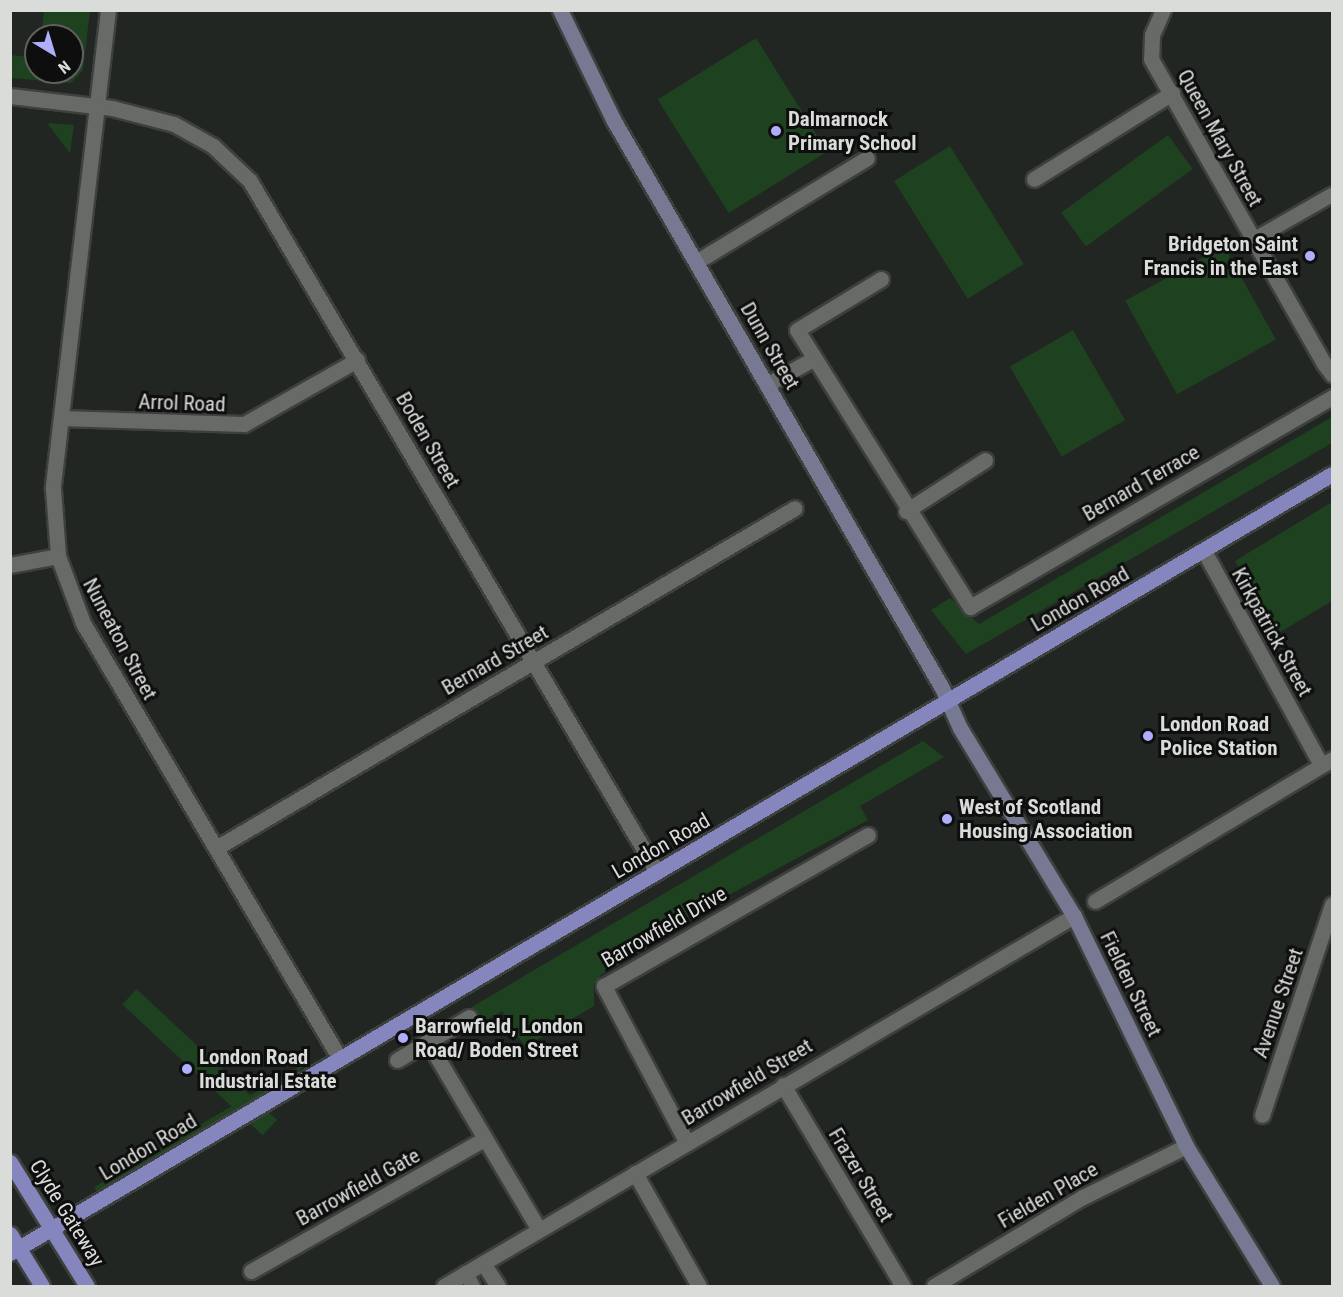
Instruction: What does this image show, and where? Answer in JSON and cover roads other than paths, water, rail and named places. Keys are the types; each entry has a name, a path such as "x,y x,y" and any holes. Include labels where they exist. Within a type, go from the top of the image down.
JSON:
{"main road":[{"name":"Dunn Street","path":"560,10 588,75 768,384 946,702"},
{"name":"London Road","path":"15,1251 339,1057 1332,474"},
{"name":"Fielden Street","path":"946,702 1074,916 1186,1146 1272,1287"},
{"name":"Clyde Gateway","path":"10,1162 87,1287"},
{"path":"10,1234 15,1251 42,1287"}],"street":[{"name":"Nuneaton Street","path":"108,10 53,489 58,556 83,623 339,1057"},
{"name":"Queen Mary Street","path":"1164,10 1152,35 1151,59 1328,369"},
{"path":"1034,179 1172,93"},
{"name":"Boden Street","path":"10,96 97,106 174,124 239,168 266,203 657,872"},
{"path":"696,262 867,158"},
{"path":"1253,240 1332,195"},
{"name":"Dunn Street","path":"881,279 797,330 906,511 970,607"},
{"path":"768,384 813,359"},
{"name":"Arrol Road","path":"61,418 244,424 357,360"},
{"name":"Bernard Terrace","path":"970,607 1332,397"},
{"path":"906,511 986,460"},
{"name":"Bernard Street","path":"216,848 795,508"},
{"name":"Kirkpatrick Street","path":"1204,551 1327,762"},
{"path":"10,565 58,556"},
{"path":"1095,901 1327,762"},
{"name":"Barrowfield Drive","path":"687,1143 604,986 868,835"},
{"name":"Avenue Street","path":"1262,1115 1331,914"},
{"name":"Barrowfield Street","path":"444,1287 470,1280 483,1263 1074,916"},
{"path":"397,1060 469,1017"},
{"path":"428,1042 539,1230"},
{"name":"Frazer Street","path":"783,1086 903,1287"},
{"name":"Barrowfield Gate","path":"251,1271 484,1139"},
{"name":"Fielden Place","path":"934,1287 1083,1197 1186,1146"},
{"path":"635,1173 699,1287"},
{"path":"483,1263 498,1287"}],"place":[{"name":"Dalmarnock Primary School","path":"776,131"},
{"name":"Bridgeton Saint Francis in the East","path":"1310,256"},
{"name":"London Road Police Station","path":"1148,736"},
{"name":"West of Scotland Housing Association","path":"947,819"},
{"name":"Barrowfield, London Road/ Boden Street","path":"403,1038"},
{"name":"London Road Industrial Estate","path":"187,1069"}]}
